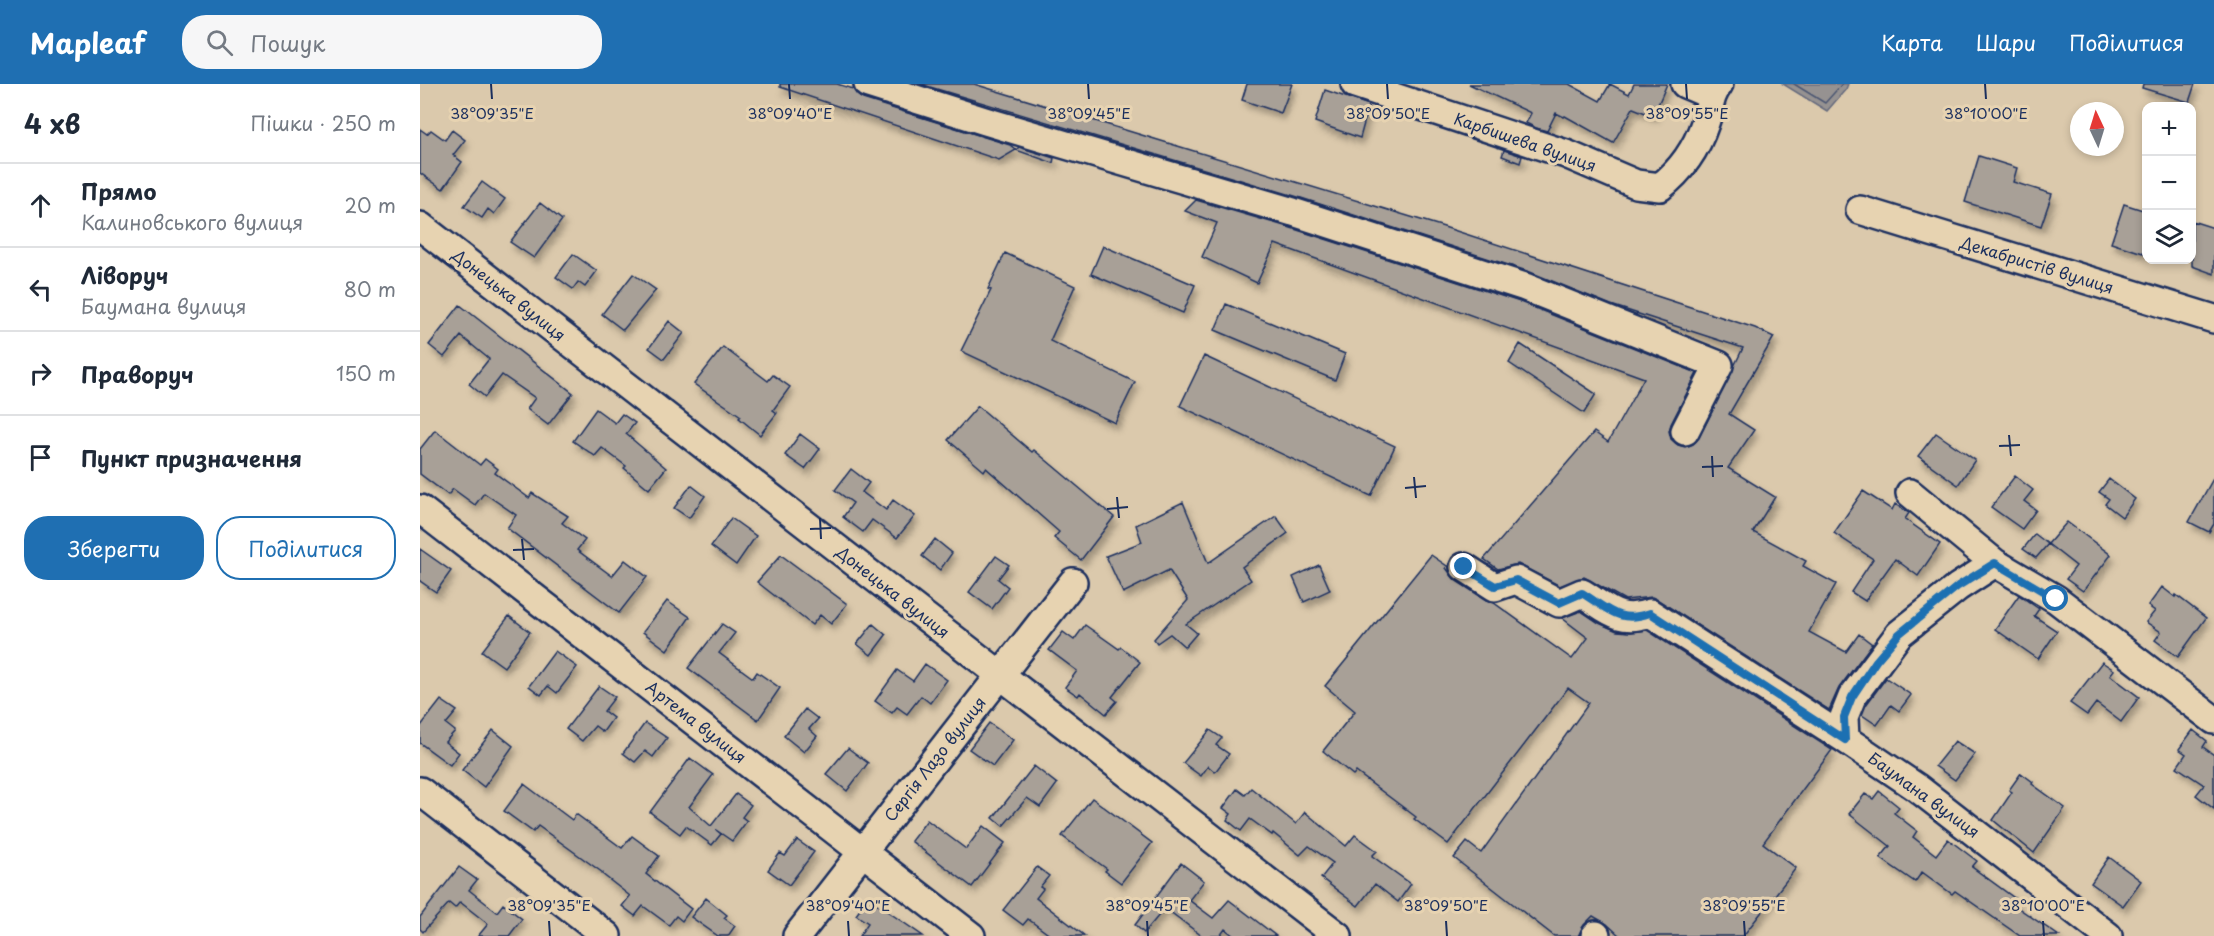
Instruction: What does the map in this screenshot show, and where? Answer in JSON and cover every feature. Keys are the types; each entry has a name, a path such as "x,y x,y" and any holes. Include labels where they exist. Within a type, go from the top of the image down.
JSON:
{"street":[{"path":"868,84 985,122 1293,213 1525,287 1719,365 1685,431"},
{"name":"Карбишева вулиця","path":"1355,84 1566,154 1636,184 1660,187 1677,174 1691,155 1706,122 1715,90"},
{"path":"1685,84 1715,90"},
{"name":"Декабристів вулиця","path":"1860,210 2214,319"},
{"name":"Донецька вулиця","path":"420,226 1338,936"},
{"path":"1910,493 1995,563 2056,599 2214,720"},
{"name":"Артема вулиця","path":"420,509 971,936"},
{"path":"1845,740 1844,717 1852,697 1876,661 1899,634 1958,586 1995,563"},
{"name":"Баумана вулиця","path":"1464,567 1495,586 1516,580 1559,603 1582,593 1621,617 1636,618 1650,613 1925,794 2108,936"},
{"name":"Сергія Лазо вулиця","path":"797,936 1073,582"},
{"path":"420,791 607,936"}],"water":[{"path":"1783,84 1848,84 1827,111"}],"building":[{"path":"780,84 837,84 853,89 863,99 1010,145 1016,150 999,160 780,87"},
{"path":"920,84 974,84 1444,227 1755,328 1774,337 1729,414 1754,430 1728,468 1775,497 1753,532 1806,561 1803,566 1836,584 1809,632 1846,652 1859,634 1872,644 1839,688 1829,710 1652,597 1625,600 1584,577 1560,586 1518,564 1498,569 1484,559 1594,432 1608,442 1644,378 1275,244 1257,283 1202,257 1217,223 1185,211 1196,200 1288,227 1520,302 1697,373 1669,431 1671,439 1685,447 1693,444 1699,438 1743,348 1611,305 1530,272 1298,197"},
{"path":"1247,84 1292,84 1281,113 1242,100"},
{"path":"1469,84 1569,84 1600,101 1610,84 1629,94 1634,84 1667,84 1653,116 1633,108 1613,143 1556,113 1547,131 1536,128 1526,123 1531,113"},
{"path":"2143,84 2195,84 2189,102 2142,88"},
{"path":"1325,90 1369,105 1360,138 1315,122"},
{"path":"420,129 427,134 431,130 445,140 452,130 465,140 453,155 462,162 443,189 420,173"},
{"path":"1019,147 1054,158 1053,163 1016,150"},
{"path":"1504,150 1522,156 1520,163 1502,156"},
{"path":"1979,156 2017,168 2013,182 2052,194 2041,226 1965,202"},
{"path":"482,182 505,199 494,214 488,209 482,218 464,206"},
{"path":"540,203 562,220 534,258 510,242"},
{"path":"2124,204 2142,210 2142,253 2111,243"},
{"path":"2196,222 2214,228 2214,274 2192,266 2196,264"},
{"path":"1103,246 1195,285 1183,313 1091,274"},
{"path":"1005,253 1075,286 1050,341 1135,382 1115,423 961,351 991,290 988,289"},
{"path":"573,254 597,271 585,287 578,282 573,289 556,277"},
{"path":"633,274 656,290 623,330 602,314"},
{"path":"1226,304 1345,354 1335,380 1215,330"},
{"path":"460,305 573,393 548,425 527,409 535,398 502,375 485,397 469,384 489,359 461,336 444,357 429,345"},
{"path":"669,321 684,333 664,359 649,348"},
{"path":"1520,344 1596,394 1584,413 1509,363"},
{"path":"723,347 768,381 773,375 790,387 773,410 777,413 760,435 739,418 741,416 694,384"},
{"path":"1204,356 1395,446 1371,496 1180,406"},
{"path":"978,406 1114,517 1081,560 1054,538 1059,532 986,468 984,471 948,440"},
{"path":"596,409 615,423 622,414 635,423 626,434 666,468 649,489 624,468 626,466 602,448 595,456 573,441"},
{"path":"435,430 480,465 485,459 498,469 495,473 529,498 532,493 568,516 562,523 585,540 577,550 612,576 625,560 647,577 619,613 507,528 516,515 484,493 475,505 453,489 448,495 420,474 420,449"},
{"path":"1936,433 1975,460 1958,485 1918,456"},
{"path":"800,434 820,449 805,469 785,455"},
{"path":"851,469 869,483 862,492 886,510 893,500 915,516 897,538 872,520 863,532 843,517 853,503 835,490"},
{"path":"2015,476 2033,490 2024,501 2036,510 2022,529 1991,507"},
{"path":"2214,477 2214,524 2209,532 2189,522"},
{"path":"2109,479 2135,499 2122,517 2105,504 2109,499 2099,492"},
{"path":"691,485 705,496 689,518 674,508"},
{"path":"1863,491 1892,510 1895,504 1909,513 1905,519 1940,544 1918,576 1895,559 1865,601 1851,592 1873,559 1834,533"},
{"path":"1183,502 1208,563 1276,516 1288,533 1242,567 1251,580 1186,624 1197,633 1185,647 1170,634 1157,643 1154,639 1188,600 1169,570 1123,593 1106,556 1142,542 1136,525"},
{"path":"731,518 756,536 736,565 711,546"},
{"path":"2067,522 2111,555 2083,591 2066,579 2076,566 2048,544"},
{"path":"2035,534 2048,544 2036,558 2023,549"},
{"path":"935,539 952,553 940,570 922,556"},
{"path":"420,549 451,571 436,592 420,581"},
{"path":"781,555 847,604 831,624 820,615 812,625 757,582"},
{"path":"1431,555 1447,566 1446,568 1455,580 1494,603 1572,659 1588,638 1562,618 1581,611 1617,631 1647,630 1832,750 1763,843 1796,868 1743,936 1620,936 1607,924 1593,916 1578,936 1554,936 1454,858 1467,842 1481,853 1589,703 1568,688 1448,844 1356,772 1353,775 1323,751 1355,711 1325,686"},
{"path":"996,556 1009,565 998,579 1008,587 992,609 969,592"},
{"path":"1319,565 1330,590 1304,602 1293,577"},
{"path":"2162,587 2206,618 2178,657 2155,640 2161,632 2146,622 2155,611 2148,606"},
{"path":"2019,595 2039,609 2034,616 2057,631 2038,659 1995,629"},
{"path":"667,601 690,617 667,650 643,632"},
{"path":"509,616 530,632 504,667 482,651"},
{"path":"722,624 735,633 719,653 753,678 757,672 780,688 758,720 688,668"},
{"path":"873,624 886,635 871,655 857,644"},
{"path":"1085,625 1119,649 1121,647 1140,662 1112,697 1117,701 1106,714 1080,693 1078,696 1065,687 1077,671 1049,650 1063,632 1074,640"},
{"path":"555,651 577,667 557,693 548,686 541,695 529,686"},
{"path":"2102,662 2114,670 2110,675 2139,697 2121,722 2096,703 2087,715 2070,703"},
{"path":"925,664 947,680 930,703 921,696 907,714 897,707 892,713 875,701 897,670 913,681"},
{"path":"1886,678 1911,695 1899,711 1891,705 1877,725 1862,715 1866,705"},
{"path":"599,686 615,697 604,711 613,718 603,732 595,726 582,741 566,729"},
{"path":"441,700 457,711 446,724 455,731 445,742 459,753 450,765 420,743 420,727"},
{"path":"805,709 818,719 809,729 817,736 804,752 784,736"},
{"path":"645,723 667,738 653,757 645,751 635,762 623,753"},
{"path":"989,723 1013,740 993,766 969,749"},
{"path":"493,730 513,746 484,787 462,770"},
{"path":"1210,730 1222,738 1216,745 1229,754 1215,772 1208,766 1201,776 1183,763"},
{"path":"2193,730 2207,741 2203,747 2214,755 2214,809 2196,795 2204,785 2177,767 2186,754 2179,749"},
{"path":"1955,741 1975,754 1955,780 1935,766"},
{"path":"848,748 868,763 847,791 826,774"},
{"path":"690,758 713,775 689,807 711,826 736,794 751,805 742,817 747,821 732,841 716,830 721,834 712,845 686,826 680,834 650,812"},
{"path":"1034,766 1057,784 1040,807 1027,798 1003,826 993,818"},
{"path":"2021,773 2065,808 2034,853 1993,820 2012,792 2009,790"},
{"path":"524,784 572,820 576,814 622,848 632,836 659,856 646,874 691,909 682,921 676,916 669,925 643,906 635,916 622,906 630,896 603,873 538,826 533,832 504,811"},
{"path":"1251,788 1296,824 1305,812 1346,846 1355,835 1377,851 1372,856 1411,884 1398,902 1375,884 1358,906 1321,878 1333,863 1309,846 1300,855 1273,833 1272,835 1250,819 1241,831 1227,820 1231,814 1223,808 1237,789 1245,795"},
{"path":"1879,791 1899,807 1894,813 1917,831 1913,837 1936,855 1948,839 1977,861 1972,867 2017,900 2014,905 2059,936 2020,936 1955,891 1952,894 1922,872 1915,882 1880,858 1890,846 1849,814 1865,794 1873,799"},
{"path":"1092,798 1152,843 1121,883 1105,871 1107,869 1062,836"},
{"path":"927,820 966,849 983,826 1005,843 972,887 911,841"},
{"path":"797,840 814,852 789,885 768,870 780,853 785,856"},
{"path":"2109,857 2141,881 2123,906 2091,883"},
{"path":"1181,863 1204,881 1189,900 1213,918 1229,900 1276,936 1234,936 1225,929 1220,936 1202,936 1165,908 1144,933 1135,925"},
{"path":"459,867 477,880 469,890 497,912 503,904 522,919 509,936 478,936 488,924 460,902 455,908 449,903 423,932 420,929 420,917"},
{"path":"1037,867 1049,876 1040,887 1043,889 1036,898 1085,936 1051,936 1028,919 1023,925 1003,910"},
{"path":"706,898 727,915 724,918 735,926 728,936 718,936 691,917"},
{"path":"868,898 923,936 859,936 868,923 856,915"}],"route":[{"path":"1464,567 1495,586 1516,580 1559,603 1582,593 1621,617 1636,618 1650,613 1845,740 1844,717 1852,697 1876,661 1899,634 1958,586 1995,563 2056,599"}]}
